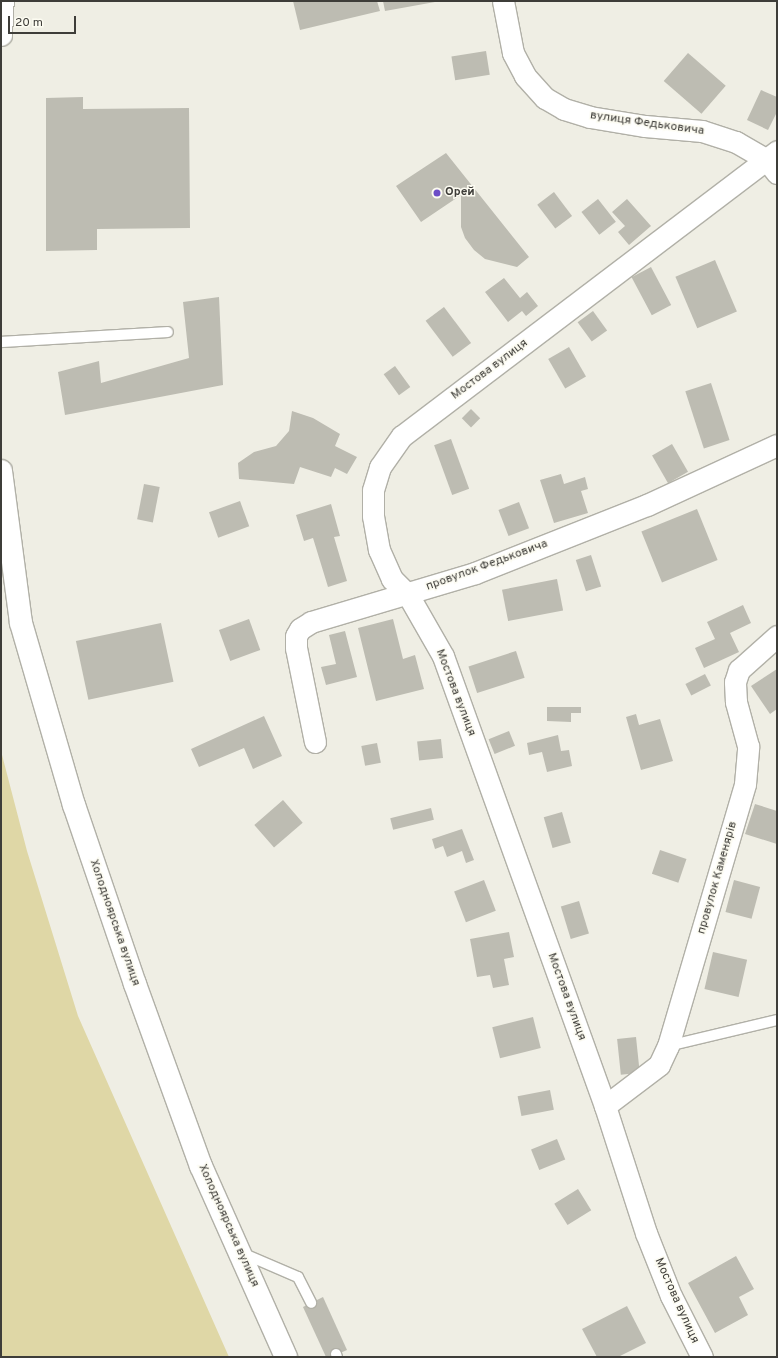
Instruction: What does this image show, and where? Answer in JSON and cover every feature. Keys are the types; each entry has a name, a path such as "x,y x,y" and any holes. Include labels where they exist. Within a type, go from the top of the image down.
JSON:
{"main road":[{"path":"1,35 3,1"},
{"name":"Холодноярська вулиця","path":"1,471 21,623 74,805 135,984 201,1166 286,1357"}],"street":[{"name":"вулиця Федьковича","path":"503,1 513,53 525,76 545,98 564,109 590,116 645,126 702,131 736,142 773,161"},
{"name":"Мостова вулиця","path":"702,1357 671,1296 646,1233 605,1106 443,656 408,595 392,579 379,550 373,516 373,490 380,467 390,450 402,436 773,161"},
{"name":"провулок Федьковича","path":"315,742 296,648 296,636 300,629 311,622 408,595 475,573 647,505 777,445"},
{"name":"провулок Каменярів","path":"605,1106 659,1065 668,1046 745,784 748,746 736,702 735,682 739,670 777,636"}],"lane":[{"path":"1,342 168,332"},
{"path":"668,1046 777,1020"},
{"path":"240,1252 298,1277 311,1303"}],"shaded area":[{"path":"1,751 27,851 78,1016 229,1357 1,1357"}],"building":[{"path":"293,1 377,1 380,11 300,30"},
{"path":"383,1 435,1 435,2 385,11"},
{"path":"486,51 490,75 455,80 451,56"},
{"path":"688,53 726,86 701,114 664,81"},
{"path":"761,90 777,97 777,112 768,130 747,120"},
{"path":"83,97 83,109 189,108 190,228 97,229 97,250 46,251 46,98"},
{"path":"446,153 529,257 517,267 485,259 474,250 465,238 461,227 461,195 421,222 396,186"},
{"path":"554,192 572,216 555,229 537,205"},
{"path":"598,199 616,222 599,235 581,212"},
{"path":"627,199 651,226 629,245 618,232 625,226 612,212"},
{"path":"715,260 737,312 697,328 675,277"},
{"path":"651,267 671,305 652,315 632,277"},
{"path":"504,278 520,298 527,292 538,306 526,316 522,311 508,322 485,292"},
{"path":"219,297 223,385 65,415 58,372 99,361 101,383 189,358 183,302"},
{"path":"444,307 471,343 453,357 426,321"},
{"path":"593,311 607,330 592,342 578,322"},
{"path":"569,347 586,376 565,388 548,359"},
{"path":"395,366 410,387 399,395 384,374"},
{"path":"711,383 730,440 704,448 685,391"},
{"path":"471,409 480,418 471,427 462,418"},
{"path":"292,411 313,418 340,434 335,446 357,457 347,474 335,468 331,477 300,467 294,484 239,479 238,463 254,452 276,446 289,431"},
{"path":"451,439 469,489 452,495 434,445"},
{"path":"672,444 688,472 668,483 652,455"},
{"path":"561,474 564,484 585,477 588,489 581,491 588,513 554,523 540,480"},
{"path":"144,484 160,487 153,522 137,519"},
{"path":"240,501 249,526 218,538 209,512"},
{"path":"519,502 529,528 508,536 498,510"},
{"path":"331,504 340,536 334,537 347,581 328,587 313,538 304,541 296,515"},
{"path":"697,509 718,560 662,582 641,531"},
{"path":"591,555 601,586 586,591 576,560"},
{"path":"557,579 563,610 508,621 502,590"},
{"path":"743,605 751,623 730,633 739,652 704,668 695,648 715,639 707,622"},
{"path":"249,619 260,650 230,661 219,630"},
{"path":"393,619 403,659 415,655 424,689 376,701 358,628"},
{"path":"161,623 173,682 88,700 76,641"},
{"path":"345,631 357,677 326,685 321,667 336,664 329,635"},
{"path":"516,651 525,678 477,693 468,666"},
{"path":"777,669 777,709 770,714 751,686"},
{"path":"705,674 711,686 691,696 685,684"},
{"path":"547,707 581,707 581,713 571,713 571,722 547,721"},
{"path":"636,714 639,725 660,719 673,761 641,770 626,717"},
{"path":"264,716 282,756 253,769 244,748 199,767 191,749"},
{"path":"509,731 515,746 495,754 489,739"},
{"path":"558,735 561,751 569,750 572,766 547,772 542,752 529,755 527,743"},
{"path":"441,739 443,758 419,760 417,742"},
{"path":"377,743 381,763 365,766 361,746"},
{"path":"283,800 303,823 274,848 254,825"},
{"path":"755,804 777,811 777,844 745,834"},
{"path":"431,808 434,820 393,830 390,818"},
{"path":"562,812 571,843 553,848 544,817"},
{"path":"462,829 474,860 466,863 462,851 447,857 443,846 435,849 432,839"},
{"path":"660,850 686,859 678,883 652,874"},
{"path":"484,880 496,911 466,922 454,891"},
{"path":"734,880 760,887 752,919 725,912"},
{"path":"579,901 589,934 571,939 561,907"},
{"path":"509,932 514,957 504,959 509,985 493,988 490,975 477,977 470,939"},
{"path":"713,952 747,960 739,997 704,989"},
{"path":"533,1017 541,1048 500,1058 492,1027"},
{"path":"636,1037 640,1073 621,1075 617,1039"},
{"path":"550,1090 554,1110 521,1116 518,1096"},
{"path":"557,1139 565,1159 539,1170 531,1149"},
{"path":"578,1189 591,1210 568,1225 554,1204"},
{"path":"736,1256 754,1289 739,1297 748,1315 715,1333 688,1283"},
{"path":"323,1297 347,1350 331,1357 326,1357 303,1307"},
{"path":"627,1306 646,1343 618,1357 597,1357 582,1329"}],"place":[{"name":"Орей","path":"437,193"}]}
